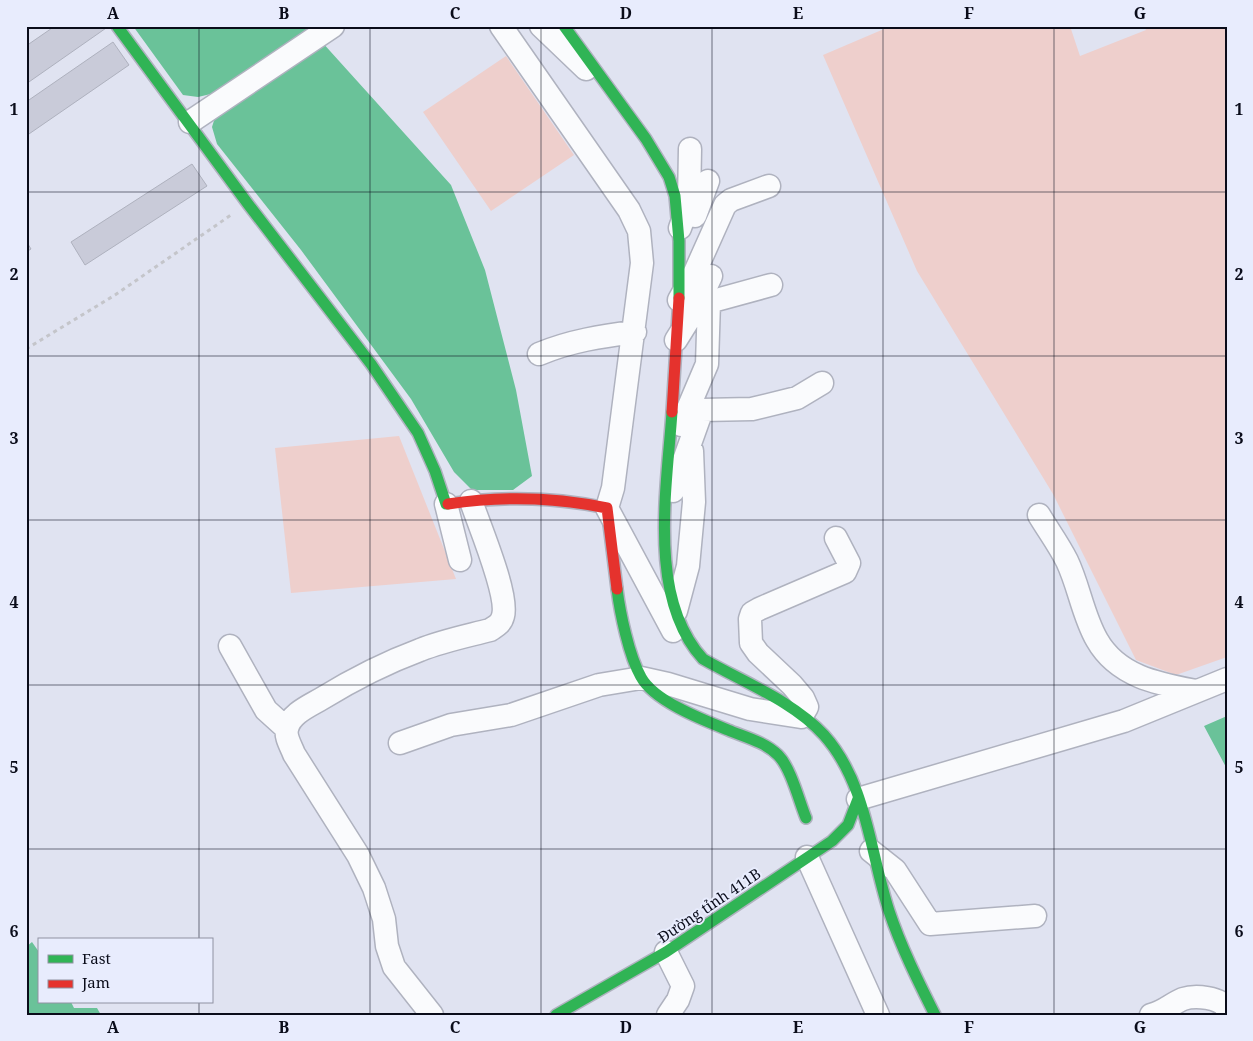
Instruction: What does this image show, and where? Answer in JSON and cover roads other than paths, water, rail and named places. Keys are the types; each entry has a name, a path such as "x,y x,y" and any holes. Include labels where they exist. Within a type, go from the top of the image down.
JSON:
{"main road":[{"path":"117,26 167,97 190,122 248,204 371,364 396,400 418,433 435,471 446,504 471,501 538,500 588,504 607,508 621,618 641,678 659,695 690,716 769,747 780,757 786,768 806,818"},
{"path":"564,26 607,88 646,139 670,176 675,196 679,300 665,511 668,585 676,611 691,646 702,659 801,717 824,736 841,762 858,799 889,912 911,967 935,1015"},
{"name":"Đường tỉnh 411B","path":"556,1015 666,952 832,841 848,825 858,799"}],"street":[{"path":"190,122 333,26"},
{"path":"501,26 629,210 639,231 642,263 635,332 612,488 607,508 675,634 691,646"},
{"path":"541,26 607,88"},
{"path":"678,244 689,203 690,149"},
{"path":"678,244 708,181"},
{"path":"679,300 695,272 725,205 731,200 769,186"},
{"path":"676,340 696,308 711,276"},
{"path":"668,453 706,364 708,302 771,285"},
{"path":"539,354 556,347 598,337 635,332"},
{"path":"665,511 702,410 752,409 797,398 822,383"},
{"path":"676,611 688,566 694,502 692,436"},
{"path":"432,1015 394,967 387,946 384,919 374,888 358,855 294,754 287,738 287,729 290,721 300,712 348,682 384,664 422,649 490,630 499,624 503,616 503,603 497,577 471,501"},
{"path":"446,504 460,560"},
{"path":"1039,515 1066,560 1097,641 1112,660 1132,674 1154,683 1196,691"},
{"path":"400,743 451,725 511,715 599,685 641,678 668,684 750,709 801,717 807,707 803,698 754,648 749,636 750,619 752,613 759,609 845,572 849,563 836,538"},
{"path":"230,646 266,710 287,729"},
{"path":"858,799 1124,721 1227,678"},
{"path":"871,851 895,870 930,924 1035,916"},
{"path":"807,858 878,1015"},
{"path":"666,952 683,986 678,1000 668,1015"},
{"path":"924,993 951,1015"},
{"path":"1151,1015 1162,1012 1182,1000 1191,998 1214,1000 1223,1003 1227,1009"}]}
